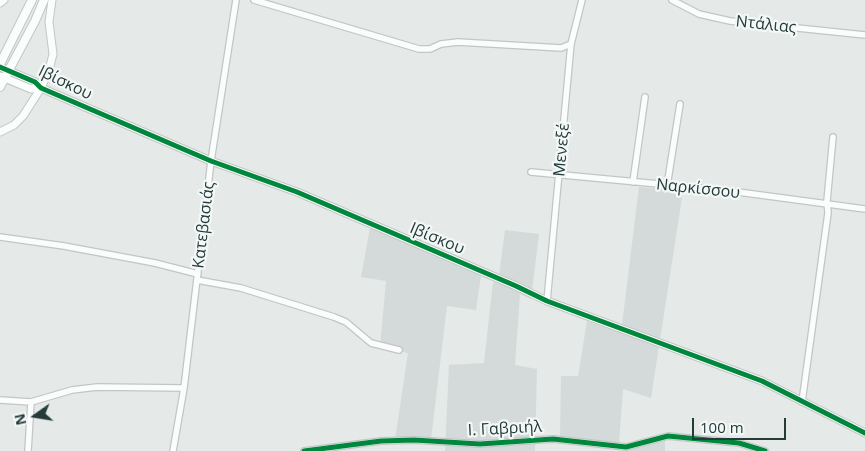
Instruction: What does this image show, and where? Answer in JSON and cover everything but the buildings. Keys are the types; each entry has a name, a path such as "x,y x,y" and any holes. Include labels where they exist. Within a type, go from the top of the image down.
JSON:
{"main road":[{"path":"0,65 32,0"},
{"path":"0,87 3,77 10,70 44,0"}],"street":[{"path":"0,4 4,0"},
{"path":"0,132 14,125 23,116 41,88 52,62 53,48 49,22 52,0"},
{"name":"Κατεβασιάς","path":"173,451 184,388 211,162 236,0"},
{"path":"254,0 419,49 430,49 441,44 458,42 561,48 571,44"},
{"name":"Μενεξέ","path":"548,301 571,44 582,0"},
{"name":"Ντάλιας","path":"672,0 699,14 730,21 865,35"},
{"name":"Ιβίσκου","path":"0,65 35,82 41,88 211,162 297,192 548,301 762,381 865,434"},
{"name":"Ιβίσκου","path":"3,77 30,89 41,88"},
{"path":"632,182 645,97"},
{"path":"667,186 680,104"},
{"path":"802,402 820,284 828,213 827,205 833,137"},
{"name":"Ναρκίσσου","path":"531,172 723,190 865,209"},
{"path":"0,237 64,246 155,263 334,317 346,322 371,343 399,350"},
{"path":"0,400 31,402 72,390 97,387 184,388"},
{"path":"28,451 31,402"},
{"name":"Ι. Γαβριήλ","path":"304,451 381,441 414,440 480,444 547,439 626,447 668,436 739,443 765,451"}],"shaded area":[{"path":"639,187 683,191 651,398 623,389 619,444 560,438 561,376 578,376 587,321 621,333"},
{"path":"370,228 481,276 476,310 447,306 431,439 395,440 408,353 380,348 386,281 361,277"},
{"path":"505,230 539,234 531,299 520,294 515,365 537,369 535,451 445,451 449,365 484,363 493,282 498,283"},
{"path":"665,435 665,451 625,451 625,444 635,443 652,436"}],"cycle path":[{"path":"0,67 35,82 41,88 211,161 297,192 547,301 762,381 865,433"},
{"path":"304,451 381,441 414,440 480,444 553,439 626,447 668,436 739,443 765,451"}]}
